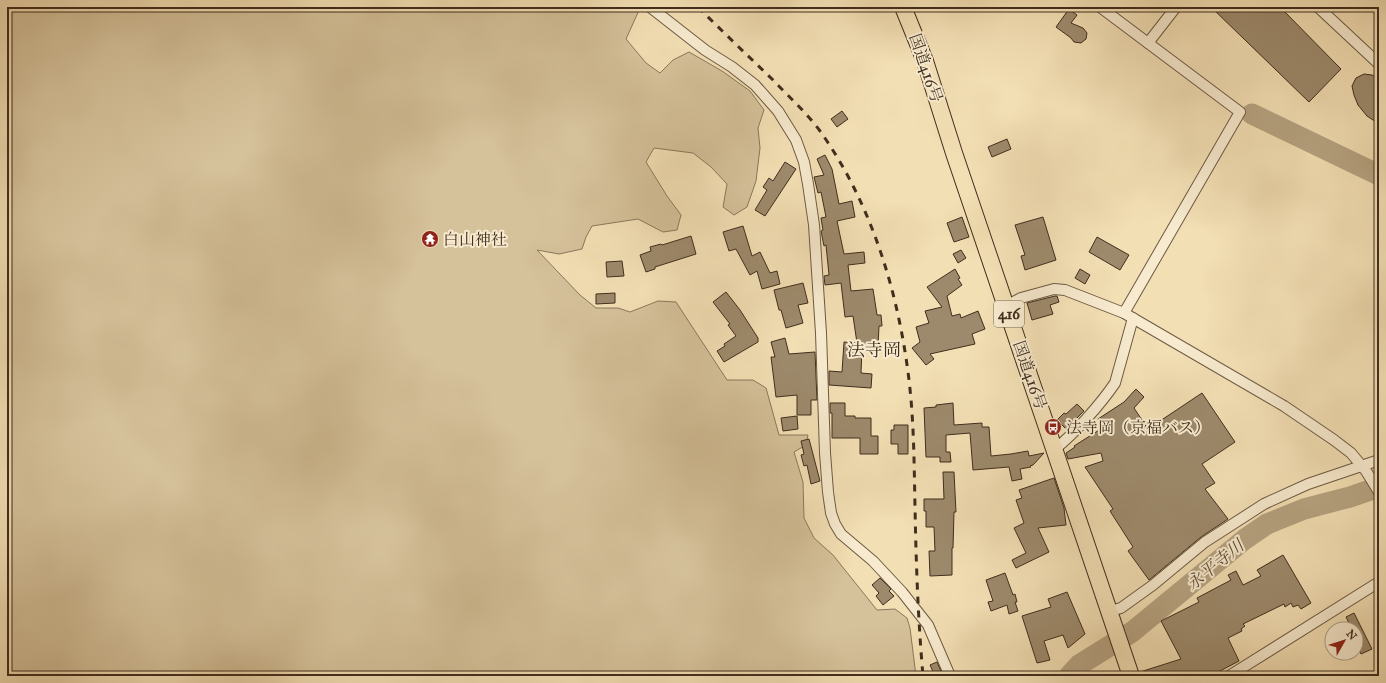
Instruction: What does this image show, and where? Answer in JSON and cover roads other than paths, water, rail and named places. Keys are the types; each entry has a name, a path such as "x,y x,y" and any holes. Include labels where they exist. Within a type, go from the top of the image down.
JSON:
{"highway":[{"name":"国道416号","path":"904,7 924,61 1131,676"}],"street":[{"path":"650,7 705,50 732,67 755,85 778,111 796,140 804,162 814,225 821,333 824,453 831,513 841,534 874,561 902,592 928,625 950,676"},
{"path":"1055,449 1068,438 1109,392 1115,383 1129,315 1181,213 1240,112 1100,7"},
{"path":"1148,42 1176,7"},
{"path":"1318,7 1379,64"},
{"path":"1006,306 1021,298 1054,289 1065,290 1129,315 1284,406 1334,440 1351,453 1364,468 1379,492"},
{"path":"1112,617 1121,608 1153,585 1205,542 1264,504 1308,484 1364,468 1379,460"},
{"path":"1229,676 1379,582"}],"waterway":[{"path":"1252,114 1379,175"},
{"name":"永平寺川","path":"1069,676 1079,665 1132,632 1245,539 1267,524 1304,509 1350,497 1379,487"}],"railway":[{"path":"698,7 772,79 815,124 838,158 853,186 879,246 897,309 910,389 916,548 923,676"}],"place":[{"name":"白山神社","path":"430,239"},
{"name":"法寺岡（京福バス）","path":"1053,427"}],"district":[{"name":"法寺岡","path":"874,350"}]}
